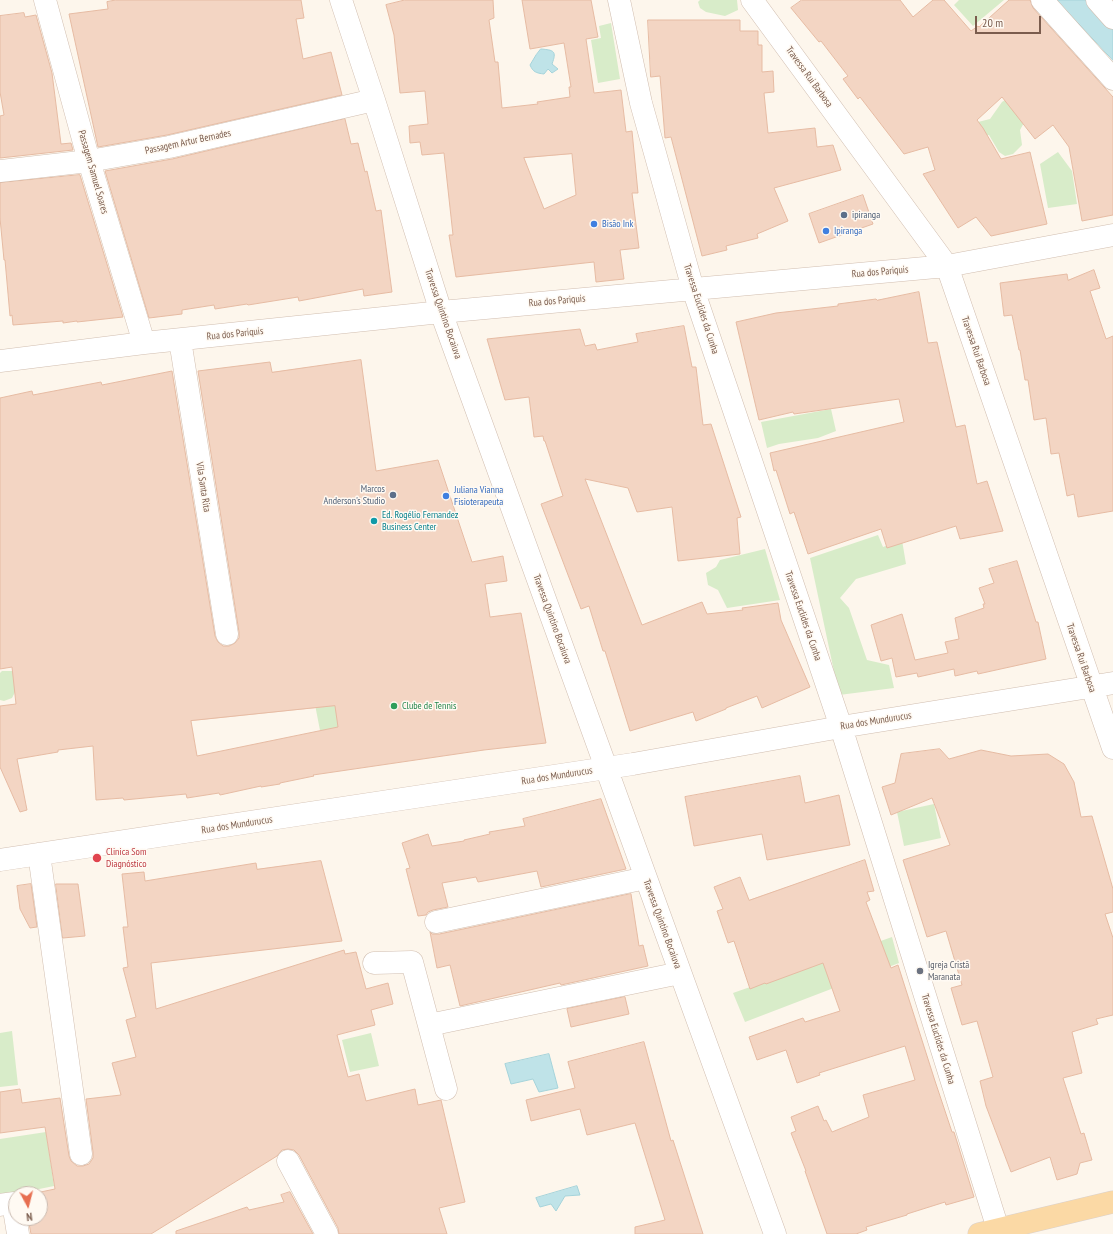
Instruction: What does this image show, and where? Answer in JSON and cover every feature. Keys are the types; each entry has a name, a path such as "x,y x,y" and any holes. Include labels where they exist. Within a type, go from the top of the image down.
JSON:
{"main road":[{"path":"988,1232 1113,1202"}],"street":[{"name":"Passagem Samuel Soares","path":"45,0 88,161 144,343"},
{"name":"Travessa Quintino Bocaiuva","path":"341,0 441,312 775,1234"},
{"name":"Travessa Euclides da Cunha","path":"618,0 641,103 693,289 841,727 988,1232"},
{"name":"Travessa Rui Barbosa","path":"752,0 947,266 1113,748"},
{"path":"1042,0 1113,79"},
{"path":"1097,0 1113,18"},
{"name":"Passagem Artur Bernades","path":"0,171 88,161 169,147 374,100"},
{"name":"Rua dos Pariquis","path":"0,361 144,343 441,312 947,266 1113,235"},
{"name":"Vila Santa Rita","path":"180,340 227,634"},
{"name":"Rua dos Mundurucus","path":"0,860 606,768 841,727 1113,683"},
{"path":"39,854 81,1154"},
{"path":"436,922 646,878"},
{"path":"374,963 412,962 446,1089"},
{"path":"429,1025 680,972"},
{"path":"288,1161 327,1234"},
{"path":"0,1205 13,1203 18,1234"}],"green space":[{"path":"700,0 737,0 738,10 725,16 706,12 700,8 698,2"},
{"path":"959,0 1004,0 973,26 954,5"},
{"path":"611,23 620,79 598,83 591,40 601,38 599,26"},
{"path":"1005,100 1026,119 1020,130 1022,145 1013,154 1005,156 999,152 989,135 981,136 978,122 990,119"},
{"path":"1058,152 1072,171 1077,204 1048,208 1040,164"},
{"path":"831,409 836,431 818,438 779,444 767,448 761,422"},
{"path":"878,535 883,547 902,540 906,564 856,579 840,598 849,608 867,660 889,665 894,688 839,695 810,558"},
{"path":"765,549 780,600 727,608 718,590 708,585 706,573 716,567 720,560"},
{"path":"2,671 12,671 17,674 15,692 12,698 4,701 0,700 0,673"},
{"path":"344,673 359,750 325,756 310,679"},
{"path":"934,804 941,838 904,846 897,812"},
{"path":"892,937 899,963 745,1022 733,993"},
{"path":"12,1031 18,1085 0,1087 0,1033"},
{"path":"371,1033 379,1066 350,1072 342,1040"},
{"path":"46,1132 54,1186 48,1187 48,1186 8,1186 8,1195 0,1197 0,1139"}],"water":[{"path":"1057,0 1088,0 1113,28 1113,60"},
{"path":"541,49 552,51 554,54 552,64 558,69 552,73 548,69 544,74 537,73 530,65"},
{"path":"549,1054 558,1088 539,1092 533,1079 511,1084 505,1064"},
{"path":"577,1186 580,1195 565,1196 556,1211 551,1204 540,1207 536,1198"}],"building":[{"path":"116,0 301,0 304,18 296,19 303,59 331,52 342,95 167,135 98,147 69,14 108,9 107,2"},
{"path":"405,0 493,0 494,18 489,20 495,62 498,62 502,108 538,104 537,102 570,97 569,87 571,87 564,43 530,49 522,0 591,0 598,37 586,39 594,93 621,90 626,132 632,131 638,193 632,193 639,248 620,250 624,279 596,282 594,262 456,277 449,235 453,235 444,153 422,155 420,142 410,143 409,126 428,124 425,91 400,93 394,35 386,5","holes":["572,154 576,195 544,209 524,158"]},
{"path":"802,0 900,0 913,17 933,0 944,0 971,31 978,26 979,27 1009,0 1030,0 1033,8 1113,97 1113,215 1082,221 1069,147 1053,125 1035,139 1002,97 977,120 1001,159 1030,152 1047,224 991,236 976,217 958,228 923,174 935,170 928,147 904,154 860,97 858,99 843,79 848,76 821,41 819,42 791,8"},
{"path":"24,13 25,17 36,15 52,73 61,144 71,143 73,150 0,158 0,116 4,115 0,92 0,16"},
{"path":"648,20 740,20 740,31 758,31 758,45 762,45 762,72 773,71 774,92 764,93 768,133 815,128 817,147 833,145 841,170 774,188 788,221 757,234 758,238 726,246 727,250 702,256 671,137 665,138 660,76 651,77"},
{"path":"345,119 351,144 358,143 365,172 367,171 376,211 381,210 392,292 364,296 363,289 299,301 298,297 215,309 214,305 182,310 182,314 149,318 105,171 172,159"},
{"path":"80,175 123,317 77,322 63,323 63,321 13,325 12,315 10,316 0,218 0,183"},
{"path":"863,195 873,224 819,243 809,214"},
{"path":"1094,270 1100,288 1090,291 1106,339 1113,336 1113,511 1078,517 1074,494 1067,496 1059,453 1051,454 1046,418 1034,420 1028,380 1025,380 1012,315 1004,316 1000,283 1067,274 1068,280"},
{"path":"919,292 928,343 937,342 956,427 965,425 977,484 987,481 1003,531 960,539 956,526 887,548 881,529 808,554 794,512 790,514 776,470 774,471 770,453 904,422 899,399 794,414 793,412 759,420 736,322 776,313 838,306 838,304 877,300"},
{"path":"684,326 692,367 696,367 703,425 711,424 741,517 737,518 740,554 678,561 672,507 637,512 628,488 585,479 642,625 702,602 707,614 743,610 742,608 778,603 781,620 810,687 762,708 757,696 696,721 693,712 630,731 589,606 581,609 541,504 563,496 543,436 534,437 529,397 505,400 487,339 580,329 585,346 595,344 597,350 638,342 636,334"},
{"path":"361,360 376,471 438,460 472,562 503,556 507,581 485,584 490,617 521,613 546,743 484,750 313,775 314,776 280,784 261,786 220,795 219,793 187,798 186,794 124,800 123,798 96,800 93,746 58,750 58,752 17,759 27,810 20,812 0,767 0,706 16,704 12,667 0,669 0,398 32,391 33,395 101,382 102,385 172,371 215,636 218,642 223,646 229,646 235,643 239,638 239,632 198,371 270,362 272,372","holes":["335,706 338,727 197,756 191,721"]},
{"path":"1017,561 1036,622 1038,622 1046,659 978,674 977,671 955,676 954,669 918,677 917,673 896,677 892,658 881,661 871,625 902,614 915,660 948,653 945,642 959,639 955,618 984,608 983,604 985,604 979,588 994,583 989,569"},
{"path":"940,749 949,759 981,750 1011,756 1048,754 1064,764 1074,782 1081,817 1092,816 1113,889 1113,912 1105,914 1113,938 1113,1015 1096,1019 1098,1024 1072,1032 1082,1073 1063,1078 1081,1134 1084,1133 1092,1160 1080,1163 1077,1174 1057,1180 1050,1157 1011,1172 986,1106 980,1081 993,1077 977,1021 962,1025 951,988 962,985 946,931 927,937 903,860 950,845 932,798 891,815 882,787 895,783 901,754"},
{"path":"800,776 805,803 839,795 850,845 767,860 762,834 694,846 685,797"},
{"path":"601,799 626,869 541,887 537,871 478,882 476,877 442,883 448,907 433,910 428,912 426,915 418,916 406,869 410,868 402,843 428,834 432,846 464,841 490,834 489,832 525,826 523,819"},
{"path":"865,860 874,891 867,892 870,900 866,902 891,968 898,965 952,1132 954,1132 974,1197 946,1205 945,1202 866,1227 867,1230 856,1234 827,1234 806,1171 791,1133 796,1131 791,1117 818,1106 824,1121 826,1120 832,1132 869,1117 863,1095 915,1080 905,1046 819,1073 820,1075 797,1083 786,1050 757,1060 749,1037 803,1018 805,1022 840,1011 823,963 750,989 734,941 728,943 717,911 723,909 714,887 740,877 749,900"},
{"path":"321,861 342,941 151,963 156,1009 344,950 345,954 356,952 366,989 388,983 393,1004 371,1010 375,1025 337,1035 348,1077 359,1074 366,1101 415,1089 418,1105 441,1100 465,1202 439,1208 447,1234 339,1234 338,1228 299,1155 294,1150 288,1149 282,1150 277,1156 151,1234 31,1234 30,1226 48,1226 48,1190 55,1189 45,1127 0,1133 0,1092 20,1089 22,1103 60,1098 71,1161 77,1166 89,1164 93,1158 93,1152 86,1099 121,1095 112,1063 136,1057 126,1020 136,1017 123,968 128,967 123,927 128,927 122,874 144,872 145,881 256,863 257,869"},
{"path":"31,884 37,927 30,928 20,909 17,886"},
{"path":"56,884 78,884 85,936 63,938"},
{"path":"631,894 639,946 643,945 648,966 561,985 560,983 460,1006 450,965 437,968 430,932 432,934 439,934"},
{"path":"625,997 629,1014 571,1027 567,1009"},
{"path":"644,1042 671,1141 673,1140 703,1234 635,1234 635,1227 665,1220 635,1123 587,1135 580,1109 531,1121 526,1100 575,1088 568,1062"},
{"path":"290,1192 313,1234 176,1234 176,1231 247,1207 249,1210 284,1202 281,1195"}],"place":[{"name":"ipiranga","path":"844,215"},
{"name":"Bisão Ink","path":"594,224"},
{"name":"Ipiranga","path":"826,231"},
{"name":"Marcos Anderson's Studio","path":"393,495"},
{"name":"Juliana Vianna Fisioterapeuta","path":"446,496"},
{"name":"Ed. Rogélio Fernandez Business Center","path":"374,521"},
{"name":"Clube de Tennis","path":"394,706"},
{"name":"Clinica Som Diagnóstico","path":"97,858"},
{"name":"Igreja Cristã Maranata","path":"920,971"}]}
